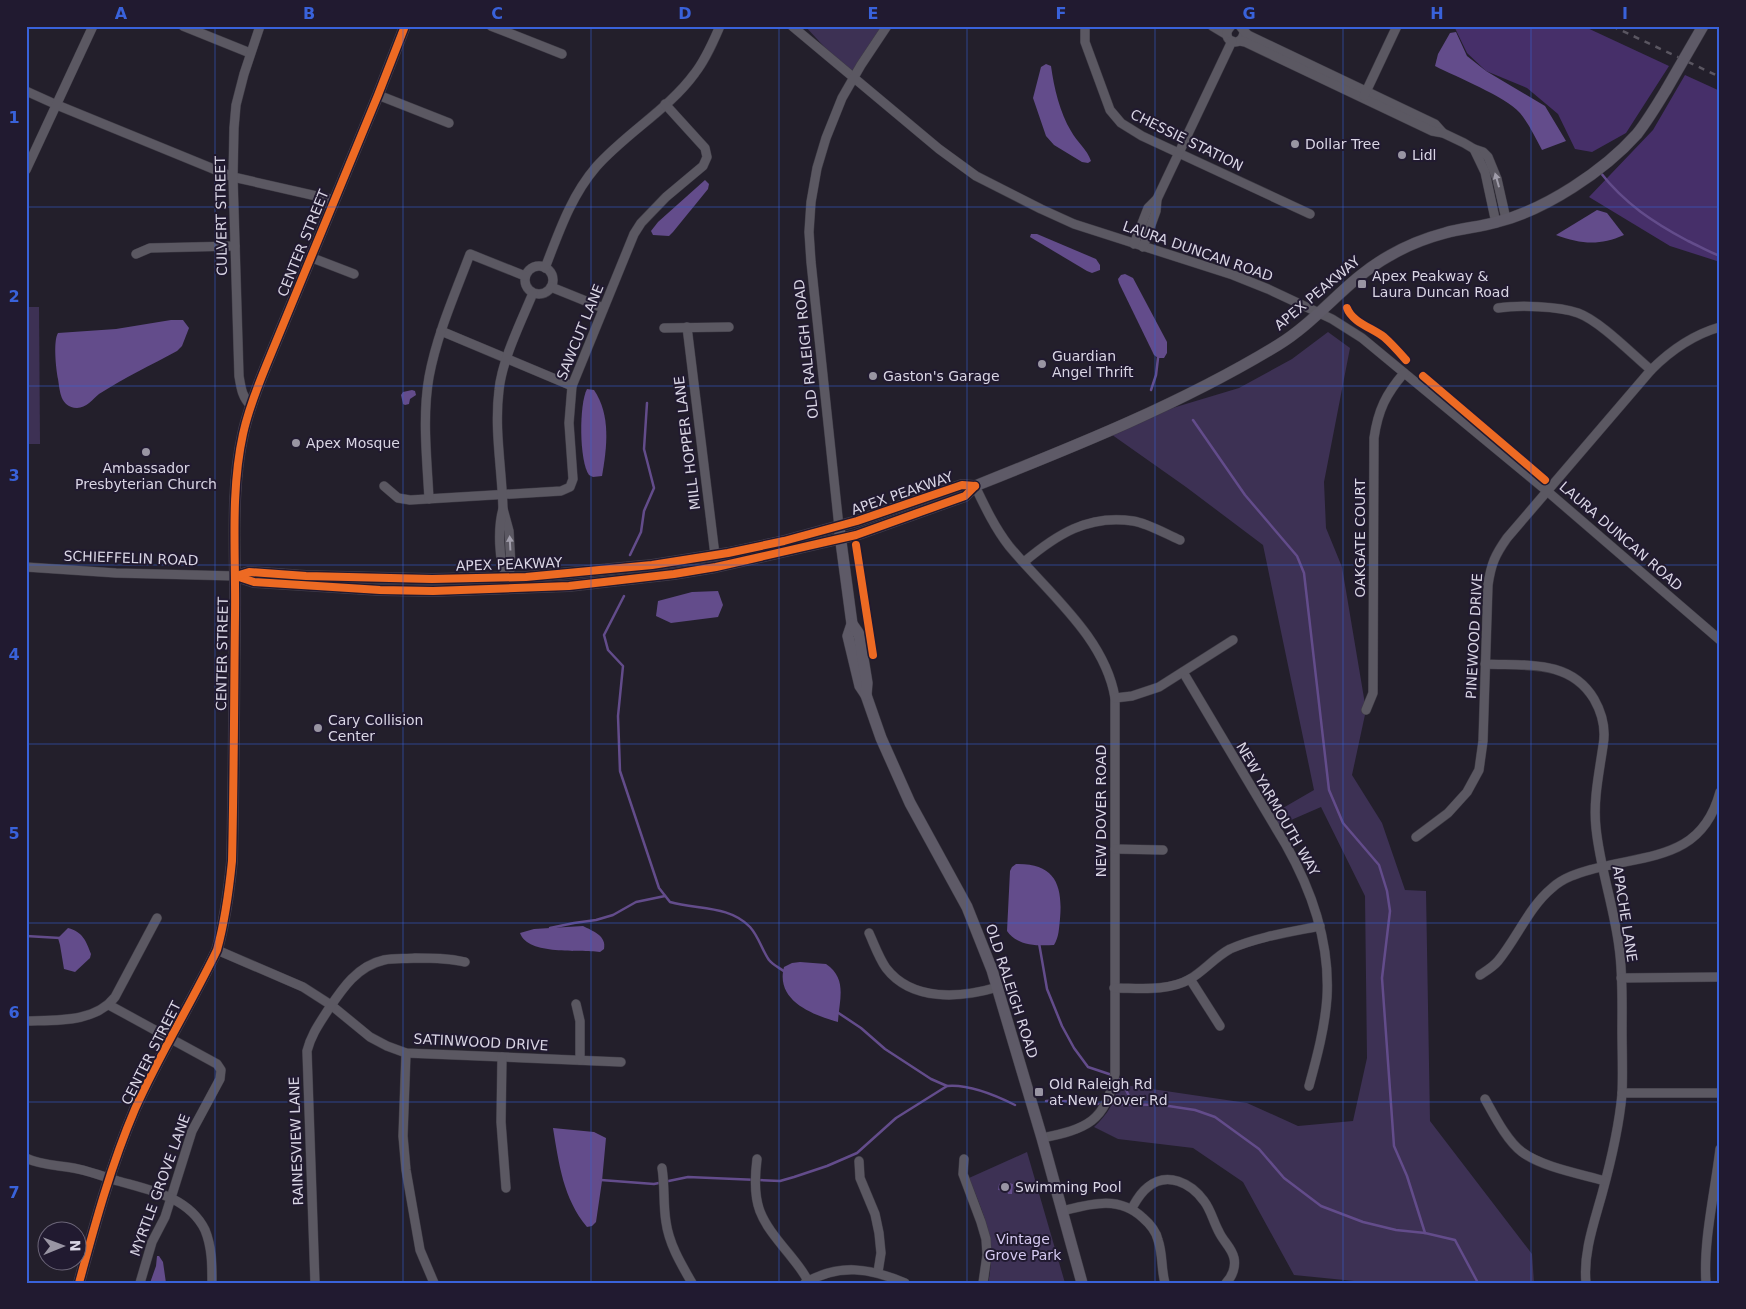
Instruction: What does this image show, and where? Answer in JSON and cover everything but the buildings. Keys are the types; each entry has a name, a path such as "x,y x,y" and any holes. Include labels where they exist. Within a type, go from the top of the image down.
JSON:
{"main road":[{"name":"CENTER STREET","path":"79,1283 109,1178 121,1144 136,1108 217,950 227,905 232,861 236,576 234,519 239,461 250,406 405,26"},
{"name":"APEX PEAKWAY","path":"236,576 254,582 380,590 433,591 576,586 716,567 841,539 887,525 965,496 975,486 1125,425 1239,367 1279,344 1305,326 1360,275 1389,255 1445,233 1501,221 1555,198 1612,158 1643,126 1703,26"},
{"name":"APEX PEAKWAY","path":"236,576 249,572 306,576 432,579 580,573 652,565 784,541 839,527 962,485 975,486"},
{"name":"OLD RALEIGH ROAD","path":"839,527 852,624 859,634 867,683 866,695 881,738 910,803 967,907 998,987 1082,1283"}],"street":[{"path":"26,170 93,26"},
{"path":"183,26 250,54"},
{"name":"CULVERT STREET","path":"250,406 241,391 239,376 233,177 235,115 239,91 260,26"},
{"path":"491,26 562,54"},
{"path":"545,268 567,212 583,183 603,159 665,104 695,73 706,56 720,26"},
{"name":"LAURA DUNCAN ROAD","path":"792,26 939,150 976,176 1059,218 1233,275 1268,289 1332,319 1362,338 1547,491 1720,640"},
{"name":"OLD RALEIGH ROAD","path":"839,527 810,232 811,202 826,138 842,98 887,26"},
{"name":"CHESSIE STATION","path":"1085,26 1085,42 1106,101 1115,117 1129,129 1310,214"},
{"path":"1212,26 1365,94"},
{"path":"1365,94 1396,26"},
{"path":"1232,36 1243,37 1242,29"},
{"path":"1242,29 1248,35 1365,94 1432,131 1443,133 1483,152 1495,170 1501,221"},
{"path":"1134,244 1148,208 1157,198 1179,153 1232,36"},
{"path":"26,91 233,177 334,200"},
{"path":"378,95 449,123"},
{"name":"SAWCUT LANE","path":"384,486 398,498 410,500 565,491 570,487 572,479 568,411 572,386 603,308 634,234 641,222 706,162 707,153 705,148 665,104"},
{"path":"1144,247 1156,211 1157,198"},
{"path":"136,254 150,248 235,246"},
{"path":"429,499 425,426 429,378 441,331 470,254 525,276"},
{"path":"310,257 354,274"},
{"path":"534,267 545,268 549,271 552,278 551,287 545,293 533,293 525,284 525,276 534,267"},
{"path":"551,287 603,308"},
{"path":"508,589 507,577 502,568 500,522 503,509 498,446 498,405 502,374 533,293"},
{"path":"1498,308 1515,306 1578,313 1594,322 1650,370"},
{"name":"MILL HOPPER LANE","path":"687,327 715,555"},
{"path":"664,328 729,327"},
{"name":"PINEWOOD DRIVE","path":"1416,837 1448,813 1468,792 1479,770 1484,741 1488,585 1494,558 1507,538 1650,370 1684,342 1696,335 1720,327"},
{"path":"441,331 572,386"},
{"name":"OAKGATE COURT","path":"1366,710 1373,693 1374,438 1380,411 1388,394 1404,373"},
{"name":"NEW DOVER ROAD","path":"975,486 996,528 1088,637 1106,664 1113,683 1115,698 1115,1074 1109,1098 1097,1116 1088,1124 1063,1134 1042,1138"},
{"path":"1024,562 1064,532 1075,526 1098,521 1134,521 1180,540"},
{"name":"SCHIEFFELIN ROAD","path":"26,567 116,573 236,576"},
{"path":"1115,698 1132,696 1159,687 1233,640"},
{"name":"APACHE LANE","path":"1485,664 1550,667 1563,671 1580,680 1598,705 1602,718 1604,732 1594,804 1596,830 1620,948 1622,1093 1618,1127 1589,1243 1586,1259 1586,1283"},
{"name":"NEW YARMOUTH WAY","path":"1182,672 1300,870 1313,900 1326,959 1327,998 1317,1057 1309,1086"},
{"path":"1480,975 1496,963 1514,940 1534,908 1552,888 1564,879 1681,847 1692,840 1710,820 1718,803 1720,792"},
{"path":"1115,849 1162,850"},
{"path":"26,1021 71,1019 89,1014 109,1005 157,918"},
{"path":"1114,988 1169,988 1190,979 1221,954 1231,949 1252,942 1320,926"},
{"path":"869,933 885,966 892,975 907,986 925,992 958,995 971,994 998,987"},
{"name":"SATINWOOD DRIVE","path":"217,950 304,987 331,1005 370,1037 406,1053 621,1062"},
{"name":"RAINESVIEW LANE","path":"315,1283 307,1051 309,1041 331,1005 352,977 364,968 385,960 449,958 465,962"},
{"path":"1621,978 1720,977"},
{"path":"1190,979 1220,1026"},
{"path":"576,1004 580,1021 580,1060"},
{"path":"109,1005 171,1039"},
{"name":"MYRTLE GROVE LANE","path":"140,1283 152,1242 165,1218 172,1198 192,1131 220,1079 221,1070 217,1064 171,1039"},
{"path":"406,1053 403,1136 406,1170 420,1250 434,1283"},
{"path":"502,1057 501,1122 506,1188"},
{"path":"1622,1093 1720,1093"},
{"path":"1485,1099 1501,1128 1522,1152 1552,1166 1605,1181"},
{"path":"1706,1283 1705,1272 1716,1201 1720,1149"},
{"path":"26,1158 36,1163 78,1169 109,1178 172,1198 188,1208 205,1230 211,1251 212,1283"},
{"path":"964,1158 963,1174 986,1239 986,1262 983,1283"},
{"path":"757,1159 754,1185 760,1215 769,1230 803,1271 807,1282 838,1271 859,1270 878,1272 905,1283"},
{"path":"859,1161 860,1178 875,1214 879,1233 881,1253 878,1272"},
{"path":"662,1168 665,1185 664,1211 668,1232 671,1243 692,1283"},
{"path":"1132,1208 1143,1191 1158,1181 1175,1180 1192,1188 1205,1202 1219,1234 1234,1258 1234,1270 1226,1283"},
{"path":"1062,1211 1106,1202 1132,1208 1148,1222 1157,1236 1161,1249 1162,1271 1165,1283"}],"green space":[{"path":"805,26 886,26 853,78"},
{"path":"26,307 39,307 40,444 26,444"},
{"path":"1328,332 1350,348 1324,482 1326,528 1342,567 1366,710 1352,775 1382,823 1405,890 1426,891 1430,1121 1532,1254 1534,1283 1374,1283 1294,1275 1243,1182 1193,1148 1118,1139 1094,1127 1110,1107 1118,1084 1247,1103 1298,1126 1353,1121 1367,1058 1365,896 1321,807 1275,827 1269,816 1314,790 1263,545 1186,487 1108,432 1136,419 1239,388 1292,359"},
{"name":"Vintage Grove Park","path":"1027,1152 1065,1283 988,1283 991,1254 988,1229 969,1178"}],"shaded area":[{"path":"1454,26 1583,26 1669,66 1626,133 1592,152 1575,149 1558,114 1527,88 1486,71 1467,53"},
{"path":"1456,32 1467,56 1486,71 1545,106 1566,141 1542,150 1520,113 1513,107 1492,94 1435,66 1438,54 1450,33"},
{"path":"1046,64 1051,66 1056,91 1067,124 1089,157 1091,161 1088,163 1082,162 1054,145 1046,136 1033,98 1041,67"},
{"path":"1685,75 1720,91 1720,262 1670,246 1589,197 1653,130"},
{"path":"705,180 709,184 708,189 673,232 669,236 653,235 651,231 658,222"},
{"path":"1597,210 1607,213 1624,235 1606,241 1582,242 1556,235"},
{"path":"1031,234 1037,234 1096,259 1100,265 1100,270 1092,273 1087,271 1030,237"},
{"path":"1125,274 1133,278 1167,342 1167,353 1164,358 1158,358 1154,355 1119,283 1118,279 1121,275"},
{"path":"171,320 183,320 189,328 182,346 177,351 108,388 83,407 71,407 64,402 60,393 57,374 55,348 58,333 116,329"},
{"path":"587,389 594,390 603,410 605,421 606,443 602,476 593,477 589,475 583,458 581,419 584,396"},
{"path":"415,391 416,395 410,399 409,404 403,404 401,395 403,392"},
{"path":"718,591 723,605 718,617 671,623 656,616 658,601 692,592"},
{"path":"1016,864 1040,867 1054,878 1058,886 1061,907 1058,936 1054,945 1028,944 1016,940 1007,931 1010,871"},
{"path":"583,926 601,937 604,949 600,952 544,948 533,945 525,940 520,933 534,929"},
{"path":"68,928 81,935 91,954 90,958 75,972 64,969 58,938"},
{"path":"800,962 826,964 837,976 841,990 838,1022 798,1005 785,989 783,979 784,967"},
{"path":"553,1128 594,1132 606,1138 596,1222 592,1226 587,1227 572,1204 567,1192"},
{"name":"Swimming Pool","path":"1005,1182 1013,1184 1012,1194 1008,1194 1007,1191 998,1190 999,1184"},
{"path":"157,1256 163,1262 166,1283 150,1283 156,1266"}],"waterway":[{"path":"1600,172 1619,194 1651,219 1688,241 1720,256"},
{"path":"1151,390 1156,375 1158,358"},
{"path":"630,555 641,532 644,511 654,488 644,449 647,403"},
{"path":"1193,420 1245,495 1297,556 1304,573 1329,790 1343,823 1379,865 1387,891 1390,911 1382,978 1394,1146 1407,1176 1425,1233"},
{"path":"624,596 604,635 608,650 623,666 618,716 620,771 659,888 670,902 712,909 742,920 753,931 769,960 785,972"},
{"path":"550,928 596,920 613,915 636,902 665,896"},
{"path":"26,936 60,938"},
{"path":"1039,943 1047,989 1062,1026 1074,1048 1088,1067 1121,1080 1133,1104"},
{"path":"837,1012 861,1028 885,1049 931,1079 947,1086"},
{"path":"601,1180 654,1184 688,1177 780,1181 827,1166 857,1153 896,1118 947,1086 973,1088 1015,1105"},
{"path":"1046,1101 1102,1104"},
{"path":"1107,1104 1162,1105 1195,1110 1215,1117 1259,1149 1284,1178 1321,1206 1363,1222 1396,1230 1425,1233 1455,1240 1478,1283"}],"railway":[{"path":"1612,26 1720,77"}],"cycle path":[{"path":"79,1283 104,1195 126,1130 154,1069 217,950 224,917 232,861 235,501 239,456 245,425 263,374 405,26"},
{"path":"1347,308 1353,317 1384,337 1406,360"},
{"path":"1423,376 1545,480"},
{"path":"236,576 249,572 306,576 432,579 526,577 652,565 728,553 784,541 857,521 962,485 975,486"},
{"path":"236,576 254,582 380,590 433,591 569,586 674,574 716,567 856,535 965,496 975,486"},
{"path":"856,545 873,655"}],"place":[{"name":"Dollar Tree","path":"1295,144"},
{"name":"Lidl","path":"1402,155"},
{"name":"Apex Peakway & Laura Duncan Road","path":"1362,284"},
{"name":"Guardian Angel Thrift","path":"1042,364"},
{"name":"Gaston's Garage","path":"873,376"},
{"name":"Apex Mosque","path":"296,443"},
{"name":"Ambassador Presbyterian Church","path":"146,452"},
{"name":"Cary Collision Center","path":"318,728"},
{"name":"Old Raleigh Rd at New Dover Rd","path":"1039,1092"},
{"name":"Swimming Pool","path":"1005,1187"}]}
